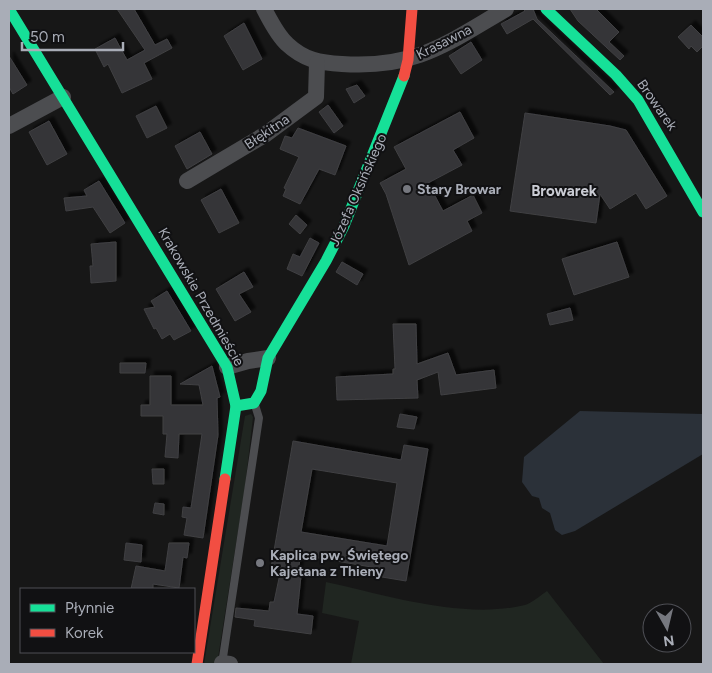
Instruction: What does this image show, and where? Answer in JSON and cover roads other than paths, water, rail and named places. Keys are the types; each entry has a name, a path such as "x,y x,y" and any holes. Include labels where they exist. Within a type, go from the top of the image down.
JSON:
{"street":[{"name":"Krakowskie Przedmieście","path":"9,9 227,367 236,406 197,664"},
{"path":"264,9 285,43 307,60 317,63"},
{"name":"Józefa Oksińskiego","path":"254,403 261,391 268,358 326,261 344,226 399,93 408,60 412,9"},
{"name":"Krasawna","path":"317,63 371,66 408,60 436,49 506,9"},
{"name":"Browarek","path":"546,9 616,75 638,100 703,212"},
{"name":"Błękitna","path":"187,181 266,134 316,97 317,63"},
{"path":"9,126 63,97"},
{"path":"227,367 268,358"},
{"path":"236,406 246,406 254,403"}],"lane":[{"path":"225,664 259,418 258,410 254,403"}],"place":[{"name":"Stary Browar","path":"407,189"},
{"name":"Kaplica pw. Świętego Kajetana z Thieny","path":"260,563"}],"district":[{"name":"Browarek","path":"564,191"}]}
